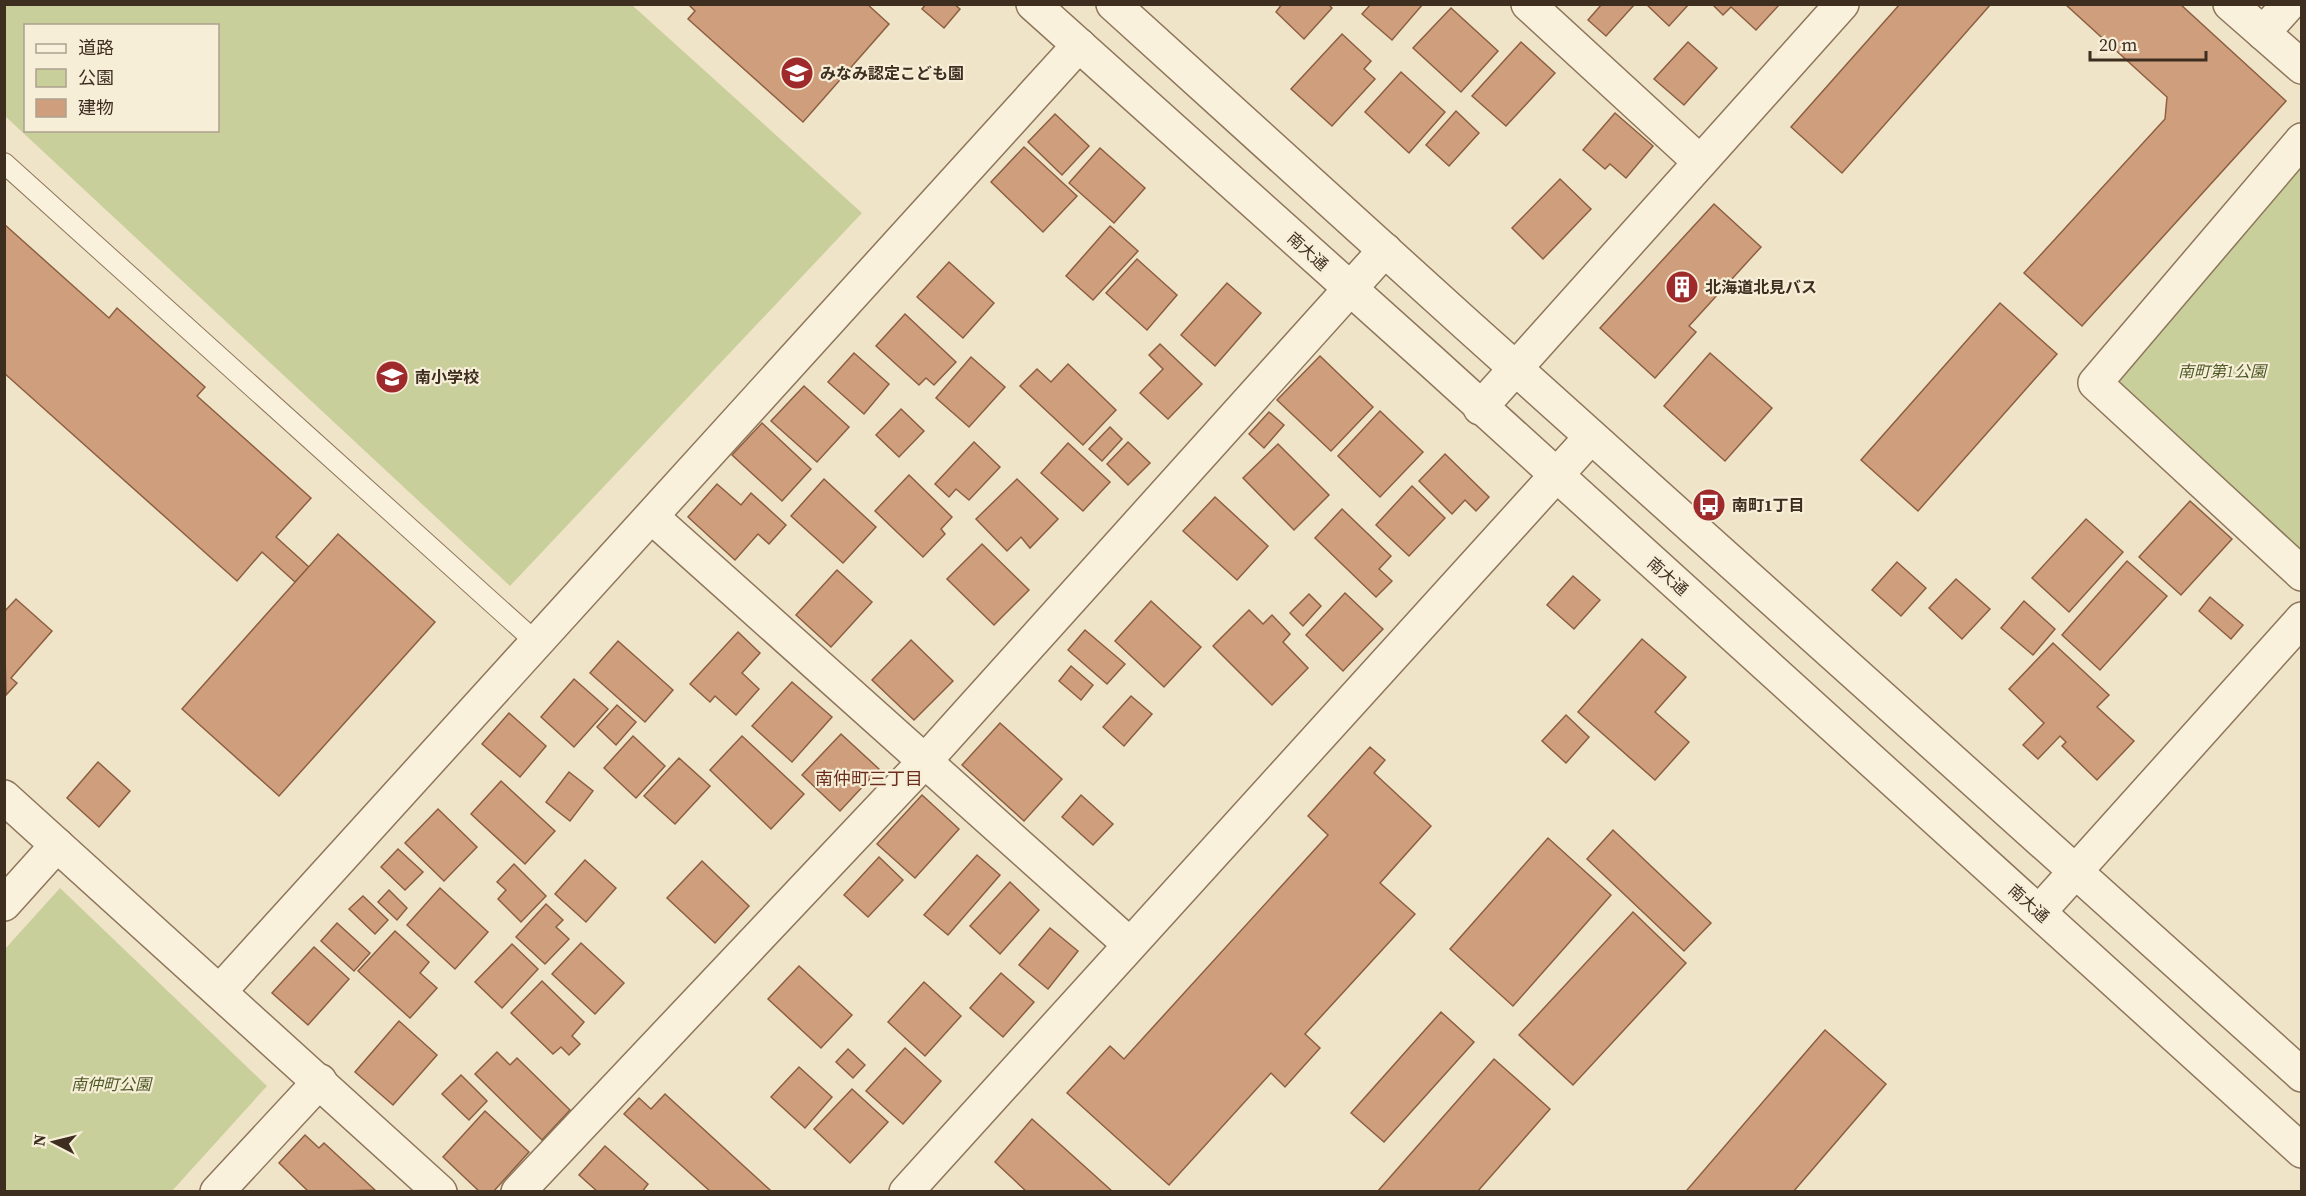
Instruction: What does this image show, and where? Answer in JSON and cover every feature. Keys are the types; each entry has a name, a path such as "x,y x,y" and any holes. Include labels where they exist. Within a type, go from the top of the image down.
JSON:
{"street":[{"name":"南大通","path":"1033,4 2301,1151"},
{"path":"1113,4 2301,1075"},
{"path":"1528,4 1700,162"},
{"path":"1480,408 1842,4"},
{"path":"2230,4 2301,67"},
{"path":"2263,33 2289,4"},
{"path":"220,990 652,517 1078,45"},
{"path":"2301,140 2095,383 2301,574"},
{"path":"518,1191 924,762 1385,250"},
{"path":"906,1191 1591,437"},
{"path":"652,517 1129,944"},
{"path":"2039,912 2301,619"},
{"path":"4,797 440,1191"},
{"path":"4,904 57,845"},
{"path":"218,1191 320,1081"}],"lane":[{"path":"4,163 537,643"}],"green space":[{"path":"4,5 632,5 862,213 510,586 5,116"},
{"name":"南町第1公園","path":"2301,159 2301,553 2112,378"},
{"name":"南仲町公園","path":"60,888 267,1086 172,1191 5,1191 5,949"}],"building":[{"name":"みなみ認定こども園","path":"688,4 867,4 889,24 803,122 688,19 695,11"},
{"path":"926,4 954,4 960,9 944,28 922,9"},
{"path":"1282,4 1328,4 1332,8 1304,39 1276,12"},
{"path":"1371,4 1423,4 1392,40 1362,14"},
{"path":"1602,4 1634,4 1606,36 1588,20"},
{"path":"1646,4 1689,4 1669,26"},
{"path":"1712,4 1780,4 1756,30 1731,7 1723,15"},
{"path":"1900,4 1991,4 1842,173 1791,127"},
{"path":"2065,4 2180,4 2286,101 2082,326 2024,273 2165,119 2167,97"},
{"path":"1451,8 1498,51 1461,92 1413,48"},
{"path":"1342,34 1371,61 1364,69 1375,79 1332,126 1291,89"},
{"path":"1521,42 1555,73 1506,126 1472,96"},
{"path":"1688,42 1717,68 1684,105 1654,79"},
{"path":"1401,72 1445,112 1409,153 1365,112"},
{"path":"1456,111 1479,133 1449,166 1426,145"},
{"path":"1615,113 1653,146 1626,178 1610,164 1605,169 1583,150"},
{"path":"1055,114 1089,146 1062,175 1028,142"},
{"path":"1024,147 1077,196 1043,232 991,182"},
{"path":"1100,148 1145,188 1114,223 1069,183"},
{"path":"1560,179 1591,209 1543,259 1512,228"},
{"name":"北海道北見バス","path":"1714,204 1761,247 1689,326 1696,332 1655,378 1600,328"},
{"path":"4,224 109,318 117,308 205,387 197,396 311,498 276,537 309,567 295,582 262,552 237,581 4,373"},
{"path":"1110,226 1138,251 1093,300 1066,276"},
{"path":"1137,259 1177,295 1147,330 1106,293"},
{"path":"949,262 994,303 963,338 917,297"},
{"path":"1227,283 1261,313 1215,366 1181,335"},
{"path":"2000,303 2057,354 1918,511 1861,460"},
{"path":"905,314 956,362 934,385 926,378 919,385 876,346"},
{"path":"1160,344 1202,384 1168,419 1140,393 1163,369 1149,355"},
{"path":"854,353 889,384 864,414 828,382"},
{"path":"1710,353 1772,408 1725,461 1664,406"},
{"path":"1320,356 1373,407 1331,451 1277,400"},
{"path":"971,357 1005,387 969,427 936,398"},
{"path":"1068,364 1116,410 1083,445 1020,386 1037,369 1051,382"},
{"path":"804,386 849,427 817,462 771,421"},
{"path":"901,409 924,431 899,457 876,435"},
{"path":"1380,411 1423,452 1380,497 1338,456"},
{"path":"1269,412 1284,425 1264,448 1249,434"},
{"path":"762,423 811,469 782,501 732,455"},
{"path":"1110,427 1122,439 1102,461 1089,449"},
{"path":"974,442 1000,467 969,500 956,489 949,497 935,484"},
{"path":"1128,442 1150,463 1128,485 1107,464"},
{"path":"1068,443 1110,482 1083,511 1041,473"},
{"path":"1278,444 1329,495 1294,530 1243,478"},
{"path":"1445,454 1489,497 1476,511 1465,500 1452,514 1419,481"},
{"path":"909,475 952,517 941,529 945,534 923,557 875,511"},
{"path":"824,479 876,527 843,563 791,516"},
{"path":"1017,479 1058,519 1030,548 1021,537 1007,551 976,519"},
{"path":"717,484 741,505 751,493 786,525 769,544 758,534 735,560 688,517"},
{"path":"1412,486 1445,518 1409,556 1376,525"},
{"path":"1215,497 1268,546 1237,580 1183,531"},
{"path":"2190,501 2232,539 2181,595 2139,557"},
{"path":"1342,509 1391,556 1379,569 1392,581 1376,597 1315,538"},
{"path":"2086,519 2123,552 2069,612 2032,578"},
{"path":"338,534 435,622 279,796 182,709"},
{"path":"982,544 1029,590 994,625 947,579"},
{"path":"2127,561 2167,596 2100,670 2062,635"},
{"path":"1897,562 1926,588 1901,616 1872,590"},
{"path":"837,570 872,602 831,647 796,615"},
{"path":"1573,576 1600,600 1574,629 1547,605"},
{"path":"1956,579 1990,609 1962,639 1929,608"},
{"path":"1345,593 1383,629 1343,671 1306,635"},
{"path":"1309,594 1321,606 1303,626 1290,613"},
{"path":"2210,597 2243,625 2231,639 2199,611"},
{"path":"16,599 52,631 11,678 17,683 6,695 4,612"},
{"path":"1151,601 1201,647 1164,687 1115,641"},
{"path":"2024,601 2055,629 2033,655 2001,628"},
{"path":"1249,610 1263,624 1272,615 1290,634 1283,642 1308,668 1272,705 1213,646"},
{"path":"1085,630 1125,664 1107,684 1068,650"},
{"path":"738,632 760,653 742,673 759,689 736,715 715,696 710,702 690,684"},
{"path":"1642,639 1686,677 1655,712 1689,742 1655,780 1578,712"},
{"path":"911,640 953,681 914,720 872,680"},
{"path":"618,641 673,690 645,722 590,673"},
{"path":"2053,643 2109,695 2097,707 2134,741 2097,780 2062,746 2066,742 2060,736 2038,759 2023,745 2044,723 2009,689"},
{"path":"1071,666 1093,685 1081,700 1059,681"},
{"path":"574,679 608,709 574,747 541,717"},
{"path":"792,682 832,717 792,762 752,726"},
{"path":"1131,696 1152,714 1124,746 1103,727"},
{"path":"617,705 636,722 616,745 597,727"},
{"path":"509,713 546,746 520,777 482,744"},
{"path":"1566,715 1589,737 1566,763 1542,741"},
{"path":"1000,723 1062,779 1024,821 962,765"},
{"path":"841,734 879,769 840,811 802,775"},
{"path":"633,736 665,766 636,798 604,768"},
{"path":"742,736 804,794 771,829 710,770"},
{"path":"1370,747 1385,760 1374,773 1431,826 1380,883 1415,914 1305,1034 1320,1048 1285,1087 1271,1073 1169,1185 1067,1093 1110,1046 1124,1059 1328,835 1308,816"},
{"path":"679,758 710,786 675,824 644,796"},
{"path":"98,762 130,791 99,827 67,798"},
{"path":"569,772 593,791 570,821 546,802"},
{"path":"501,781 555,831 525,864 471,814"},
{"path":"922,795 959,829 915,878 877,844"},
{"path":"1081,795 1113,824 1093,845 1062,817"},
{"path":"438,809 477,847 444,881 405,843"},
{"path":"1613,830 1711,923 1684,951 1587,859"},
{"path":"1548,838 1611,895 1513,1006 1450,949"},
{"path":"398,849 423,872 405,890 381,867"},
{"path":"977,855 1000,875 948,935 924,915"},
{"path":"879,857 903,880 868,917 844,895"},
{"path":"585,860 616,888 586,922 555,894"},
{"path":"702,861 749,906 715,943 667,898"},
{"path":"514,864 546,896 521,922 498,899 506,890 497,882"},
{"path":"1010,882 1039,910 1000,954 970,926"},
{"path":"440,888 488,932 455,969 407,925"},
{"path":"389,890 407,908 397,920 378,902"},
{"path":"363,896 388,920 375,934 349,909"},
{"path":"546,904 563,920 556,927 569,939 545,964 516,937"},
{"path":"1633,912 1686,963 1573,1085 1519,1035"},
{"path":"337,923 370,953 354,971 321,941"},
{"path":"1050,928 1078,951 1048,989 1019,965"},
{"path":"395,931 429,962 420,973 437,988 410,1018 358,971"},
{"path":"581,943 624,983 595,1014 552,974"},
{"path":"512,944 538,969 502,1008 475,982"},
{"path":"314,947 349,979 308,1025 272,993"},
{"path":"799,966 852,1015 821,1048 768,999"},
{"path":"1001,973 1034,1002 1003,1037 970,1008"},
{"path":"542,981 584,1022 572,1036 580,1044 569,1055 561,1047 553,1054 511,1013"},
{"path":"924,982 961,1016 925,1056 888,1022"},
{"path":"1441,1012 1474,1042 1384,1142 1351,1113"},
{"path":"399,1021 437,1055 393,1105 355,1072"},
{"path":"1825,1030 1886,1084 1793,1192 1688,1192 1687,1190"},
{"path":"905,1048 941,1081 903,1124 866,1091"},
{"path":"848,1049 865,1065 853,1078 836,1062"},
{"path":"497,1052 510,1065 517,1058 570,1110 542,1140 475,1074"},
{"path":"1494,1059 1550,1109 1477,1192 1377,1192"},
{"path":"799,1067 832,1097 805,1128 771,1097"},
{"path":"461,1075 487,1101 469,1120 442,1094"},
{"path":"852,1089 888,1122 850,1163 814,1129"},
{"path":"665,1094 770,1190 769,1192 711,1192 624,1114 639,1098 651,1109"},
{"path":"485,1111 529,1152 493,1192 480,1192 443,1157"},
{"path":"1032,1119 1113,1192 1027,1192 995,1162"},
{"path":"305,1135 319,1148 324,1143 375,1190 309,1192 279,1163"},
{"path":"605,1146 648,1184 642,1192 598,1192 579,1175"}],"place":[{"name":"みなみ認定こども園","path":"797,73"},
{"name":"北海道北見バス","path":"1682,287"},
{"name":"南小学校","path":"392,377"},
{"name":"南町1丁目","path":"1709,505"}],"district":[{"name":"南仲町三丁目","path":"869,778"}]}
